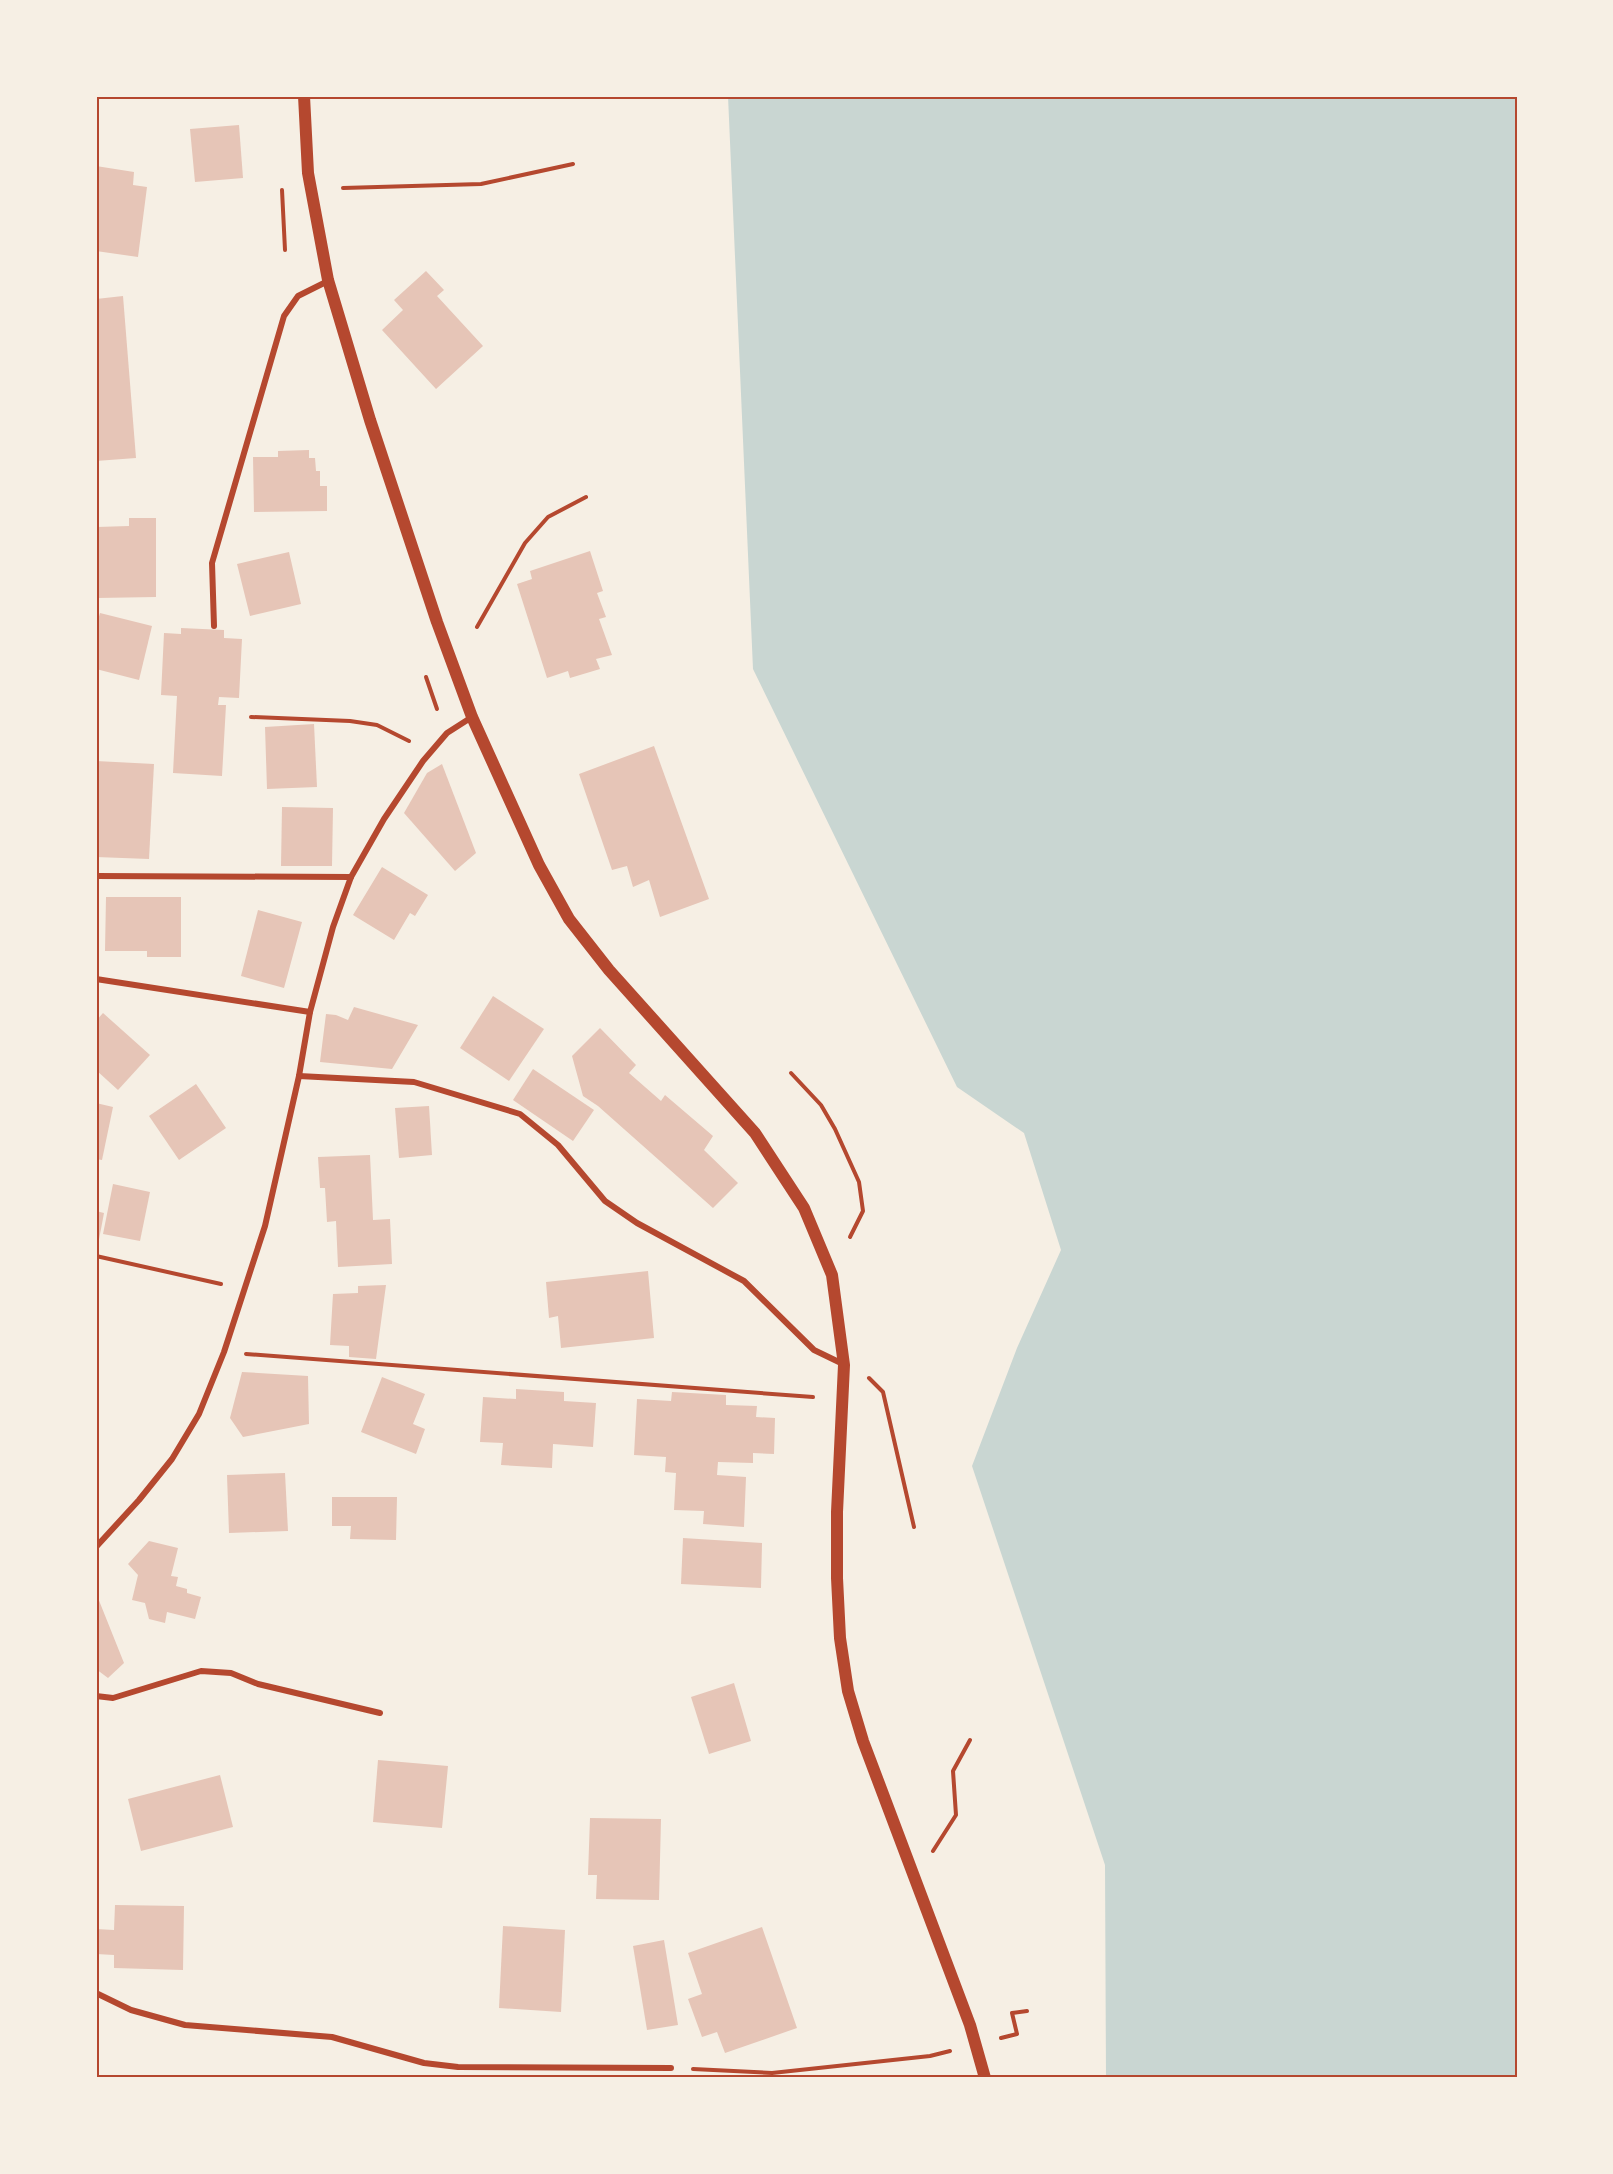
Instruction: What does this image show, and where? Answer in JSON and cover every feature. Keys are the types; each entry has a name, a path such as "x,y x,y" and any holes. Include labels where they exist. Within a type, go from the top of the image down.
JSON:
{"main road":[{"path":"304,96 308,173 328,280 436,621 472,717 539,864 569,919 609,970 755,1133 804,1208 832,1275 844,1365 837,1512 837,1578 840,1638 848,1691 863,1741 970,2025 985,2078"}],"street":[{"path":"214,626 212,563 284,316 298,296 328,280"},
{"path":"96,1546 139,1500 172,1459 199,1414 224,1353 265,1226 299,1076 310,1012 333,927 351,877 384,819 423,761 447,733 472,717"},
{"path":"96,876 351,877"},
{"path":"96,979 310,1012"},
{"path":"299,1076 414,1082 520,1114 558,1144 605,1201 637,1223 744,1281 814,1350 844,1365"},
{"path":"96,1696 113,1698 201,1671 221,1672 231,1673 258,1684 380,1713"},
{"path":"96,1992 131,2010 185,2025 332,2037 424,2062 458,2067 671,2068"}],"path":[{"path":"343,188 481,184 573,164"},
{"path":"477,627 525,543 548,517 586,497"},
{"path":"251,717 350,721 377,725 415,744"},
{"path":"791,1073 820,1105 835,1128 858,1182 863,1211 850,1237"},
{"path":"96,1256 226,1285"},
{"path":"243,1354 813,1397"},
{"path":"869,1377 883,1392 914,1527"},
{"path":"932,1852 956,1815 953,1771 970,1740"},
{"path":"1017,2034 1012,2013 1027,2011"},
{"path":"671,2068 772,2073 930,2056"}],"shaded area":[{"path":"728,96 1517,96 1517,2078 1106,2078 1105,1865 972,1466 1017,1348 1061,1250 1024,1133 957,1087 753,669"}],"building":[{"path":"239,125 243,178 195,182 190,129"},
{"path":"96,166 134,172 133,185 147,187 138,257 96,251"},
{"path":"426,271 444,290 437,296 483,346 436,389 382,330 403,310 394,300"},
{"path":"123,296 136,458 96,461 96,299"},
{"path":"309,450 309,458 315,458 316,471 320,471 320,486 327,486 327,511 254,512 253,457 278,457 278,451"},
{"path":"129,518 156,518 156,597 97,598 97,527 129,526"},
{"path":"590,551 603,591 597,593 606,617 599,619 612,655 596,659 600,669 570,678 568,671 547,678 517,584 532,579 530,571"},
{"path":"289,552 301,604 250,616 237,564"},
{"path":"100,613 152,626 139,680 96,669 96,627"},
{"path":"181,628 224,630 224,638 242,639 239,698 219,697 218,705 226,705 222,776 173,773 177,696 161,695 164,633 181,634"},
{"path":"314,724 317,787 267,789 265,727"},
{"path":"654,746 709,899 660,917 649,880 633,887 627,866 612,870 579,774"},
{"path":"96,761 154,764 149,859 96,857"},
{"path":"442,764 476,853 455,871 404,813 427,773"},
{"path":"282,807 333,808 332,866 281,866"},
{"path":"382,867 428,895 415,916 410,913 394,940 353,915"},
{"path":"106,897 181,897 181,957 147,957 147,951 105,951"},
{"path":"258,910 302,922 284,988 241,976"},
{"path":"493,996 544,1029 509,1081 460,1048"},
{"path":"354,1007 418,1025 392,1069 320,1062 326,1014 348,1020"},
{"path":"103,1013 150,1055 118,1090 96,1070 96,1021"},
{"path":"600,1028 636,1065 629,1073 661,1101 665,1095 713,1136 704,1150 738,1183 713,1208 598,1106 583,1096 572,1056"},
{"path":"533,1069 594,1110 573,1141 513,1100"},
{"path":"196,1084 226,1128 179,1160 149,1116"},
{"path":"96,1103 113,1107 102,1160 96,1159"},
{"path":"429,1106 432,1155 399,1158 395,1108"},
{"path":"370,1155 373,1220 390,1219 392,1264 338,1267 336,1221 327,1222 325,1188 320,1188 318,1157"},
{"path":"113,1184 150,1192 140,1241 103,1234"},
{"path":"96,1211 104,1213 97,1250 96,1250"},
{"path":"648,1271 654,1338 561,1348 558,1316 549,1318 546,1282"},
{"path":"386,1285 376,1359 349,1357 349,1346 330,1345 333,1294 358,1293 358,1286"},
{"path":"242,1372 308,1376 309,1424 243,1437 230,1418"},
{"path":"382,1377 425,1394 413,1424 425,1429 416,1454 361,1432"},
{"path":"516,1389 564,1392 564,1401 596,1403 593,1447 553,1444 552,1468 501,1465 503,1443 480,1442 483,1397 516,1399"},
{"path":"672,1392 726,1395 726,1405 757,1406 756,1417 775,1418 774,1454 753,1453 753,1463 718,1462 717,1475 746,1477 744,1527 703,1524 704,1511 674,1510 676,1473 665,1472 666,1457 634,1455 637,1399 671,1401"},
{"path":"285,1473 288,1531 229,1533 227,1475"},
{"path":"332,1497 397,1497 396,1540 350,1539 351,1526 332,1526"},
{"path":"683,1538 762,1543 761,1588 681,1584"},
{"path":"149,1541 178,1548 171,1576 178,1577 176,1586 187,1589 187,1593 201,1597 195,1619 167,1612 165,1623 149,1619 145,1603 132,1600 138,1575 128,1564"},
{"path":"96,1593 124,1663 108,1678 96,1669"},
{"path":"734,1683 751,1741 709,1754 691,1697"},
{"path":"378,1760 448,1766 442,1828 373,1822"},
{"path":"220,1775 233,1827 141,1851 128,1799"},
{"path":"590,1818 661,1819 659,1900 596,1899 597,1875 588,1875"},
{"path":"115,1905 184,1906 183,1970 114,1968 114,1955 96,1954 96,1929 114,1930"},
{"path":"503,1926 565,1930 561,2012 499,2008"},
{"path":"762,1927 797,2028 725,2053 717,2032 702,2037 688,1999 702,1994 688,1953"},
{"path":"664,1940 678,2025 647,2030 633,1946"}]}
